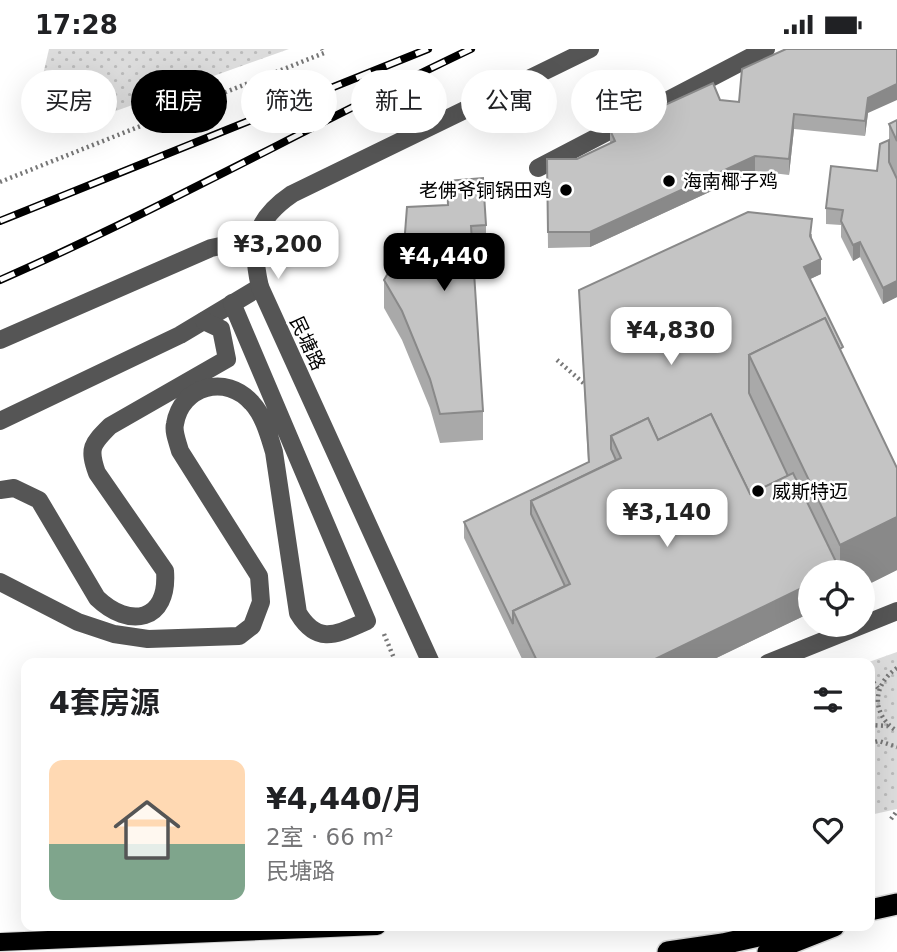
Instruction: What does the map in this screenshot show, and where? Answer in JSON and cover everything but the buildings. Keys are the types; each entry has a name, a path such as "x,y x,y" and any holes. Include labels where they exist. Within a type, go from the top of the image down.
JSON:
{"highway":[{"path":"668,952 723,944 780,931"},
{"path":"768,952 821,931"}],"main road":[{"path":"0,942 259,931"}],"street":[{"path":"0,340 211,248 225,245 253,246 268,215 292,194 590,49"},
{"path":"538,168 766,49"},
{"name":"民塘路","path":"253,246 260,287 429,658"},
{"path":"0,421 204,321 260,287"},
{"path":"0,582 78,622 114,634 148,639 239,636 252,626 261,602 259,576 180,451 174,427 180,405 195,391 214,386 235,389 253,403 266,427 274,453 298,613 308,629 323,635 338,633 367,621 232,303"},
{"path":"0,489 14,488 39,501 97,598 110,611 128,617 145,617 156,609 167,590 165,571 97,473 91,456 95,441 110,426 227,359 221,330 204,321"},
{"path":"780,658 897,611"}],"path":[{"path":"0,182 324,53 322,49"},
{"path":"557,360 597,395"},
{"path":"367,621 384,632 394,658"},
{"path":"897,668 886,676 879,689 878,707 889,726 897,731"},
{"path":"875,684 879,689"},
{"path":"875,725 889,726"},
{"path":"875,742 897,747"},
{"path":"891,819 897,811"}],"shaded area":[{"path":"49,49 289,49 227,71 131,70 131,106 117,111 117,70 44,70"},
{"path":"897,652 897,809 875,814 875,660"}],"railway":[{"path":"0,221 428,49"},
{"path":"0,280 119,225 471,49"}],"place":[{"name":"海南椰子鸡","path":"669,181"},
{"name":"老佛爷铜锅田鸡","path":"566,190"},
{"name":"威斯特迈","path":"758,491"}]}
